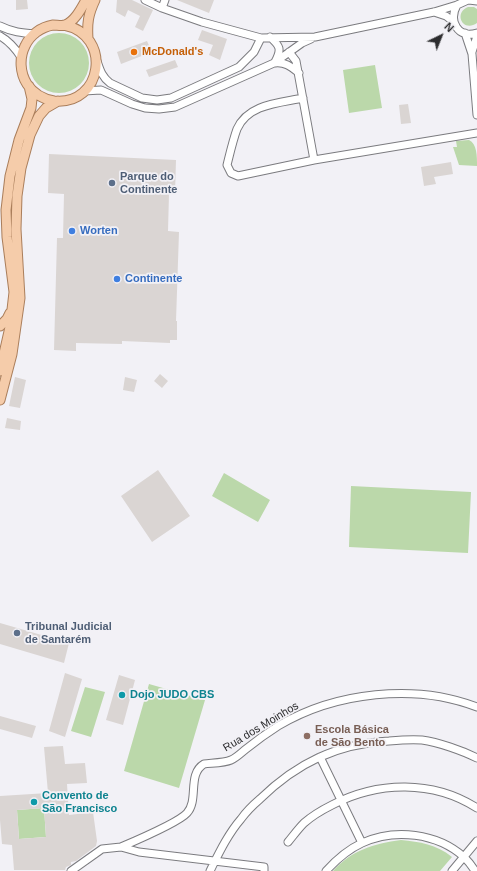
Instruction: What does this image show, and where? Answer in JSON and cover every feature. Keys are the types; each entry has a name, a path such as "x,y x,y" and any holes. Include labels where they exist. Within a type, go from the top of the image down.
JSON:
{"main road":[{"path":"64,26 75,18 86,0"},
{"path":"88,39 87,24 90,10 95,0"},
{"path":"0,371 5,342 10,327 14,292 7,237 6,210 10,176 19,140 31,108 32,99 29,86 22,72 22,57 27,43 35,34 51,26 64,26 77,30 88,39 94,49 97,59 94,79 84,91 72,99 58,101 48,100 40,96 29,86"},
{"path":"0,400 5,342 20,298 16,230 16,196 21,168 30,135 39,116 46,108 58,101"},
{"path":"0,326 7,319 12,310"}],"street":[{"path":"145,0 162,8 202,22 261,38 314,37 434,12 469,1"},
{"path":"162,8 165,0"},
{"path":"469,1 453,14 454,22 458,29 465,33 477,33"},
{"path":"434,12 446,16 454,22"},
{"path":"0,26 10,31 35,34"},
{"path":"465,33 472,54 477,115"},
{"path":"0,36 15,47 22,57"},
{"path":"472,54 477,36"},
{"path":"270,37 278,44 280,50 274,63"},
{"path":"84,91 101,90 132,104 145,108 175,108 274,63 302,43 314,37"},
{"path":"97,59 106,80 142,98 157,100 171,98 239,67 254,52 261,38"},
{"path":"296,61 298,51 302,43"},
{"path":"289,52 296,61 299,73 314,160"},
{"path":"274,63 288,65 299,73"},
{"path":"303,98 260,107 251,112 242,121 235,135 227,165 231,174 238,176 314,160 477,133"},
{"name":"Rua dos Moinhos","path":"121,847 172,823 187,813 192,802 194,782 201,766 231,760 278,726 304,712 368,695 387,694 434,696 477,707"},
{"path":"210,871 240,819 252,806 290,773 336,749 367,742 423,740 448,747 477,758"},
{"path":"320,757 362,843"},
{"path":"288,842 304,823 321,811 341,800 372,790 397,786 426,788 448,794 477,808"},
{"path":"326,871 346,852 362,843 377,838 398,835 420,836 440,841 464,857 475,871"},
{"path":"452,871 477,841"},
{"path":"71,871 102,849 121,847 139,852 264,868 264,871"}],"green space":[{"path":"468,7 474,7 477,9 477,23 468,26 462,21 461,13"},
{"path":"59,33 76,38 84,46 89,63 84,80 76,88 59,93 42,88 34,80 29,63 34,46 42,38"},
{"path":"375,65 382,108 349,113 343,70"},
{"path":"469,140 475,147 477,154 477,166 459,165 453,147 457,147 456,141"},
{"path":"224,473 270,500 258,522 212,496"},
{"path":"351,486 471,492 468,553 349,547"},
{"path":"149,684 205,700 179,788 124,771"},
{"path":"85,687 105,692 91,737 71,731"},
{"path":"44,808 46,837 19,839 17,810"},
{"path":"401,840 434,846 452,857 440,871 333,871 355,853 372,846"}],"building":[{"path":"16,0 27,0 28,9 16,10"},
{"path":"117,0 132,0 153,10 143,31 135,27 140,16 128,10 125,17 116,12"},
{"path":"177,0 214,0 209,13"},
{"path":"202,30 227,39 220,60 209,55 213,45 198,40"},
{"name":"McDonald's","path":"147,41 152,52 121,64 117,52"},
{"path":"175,60 178,67 149,77 146,70"},
{"path":"408,104 411,123 401,124 399,105"},
{"name":"Continente","path":"49,154 176,160 175,194 169,194 168,231 179,232 176,321 177,340 170,340 170,343 122,341 122,344 76,343 76,351 54,350 57,238 63,238 64,194 48,193"},
{"path":"451,162 453,174 434,177 436,184 424,186 421,167"},
{"path":"160,374 168,381 162,388 154,381"},
{"path":"15,377 26,380 20,408 9,406"},
{"path":"125,377 137,380 134,392 123,390"},
{"path":"7,418 21,421 20,430 5,428"},
{"path":"158,470 190,516 152,542 121,496"},
{"name":"Tribunal Judicial de Santarém","path":"0,623 69,643 64,663 0,644"},
{"path":"65,673 82,679 65,737 49,731"},
{"name":"Dojo JUDO CBS","path":"119,675 135,680 123,725 106,720"},
{"path":"0,716 36,726 32,738 0,729"},
{"name":"Convento de São Francisco","path":"63,746 65,764 85,763 87,783 67,784 69,815 93,812 97,841 96,846 76,861 71,862 71,865 66,867 65,870 14,870 12,845 2,844 0,796 48,793 44,747","holes":["44,808 46,837 19,839 17,810"]}],"place":[{"name":"McDonald's","path":"134,52"},
{"name":"Parque do Continente","path":"112,183"},
{"name":"Worten","path":"72,231"},
{"name":"Continente","path":"117,279"},
{"name":"Tribunal Judicial de Santarém","path":"17,633"},
{"name":"Dojo JUDO CBS","path":"122,695"},
{"name":"Escola Básica de São Bento","path":"307,736"},
{"name":"Convento de São Francisco","path":"34,802"}]}
